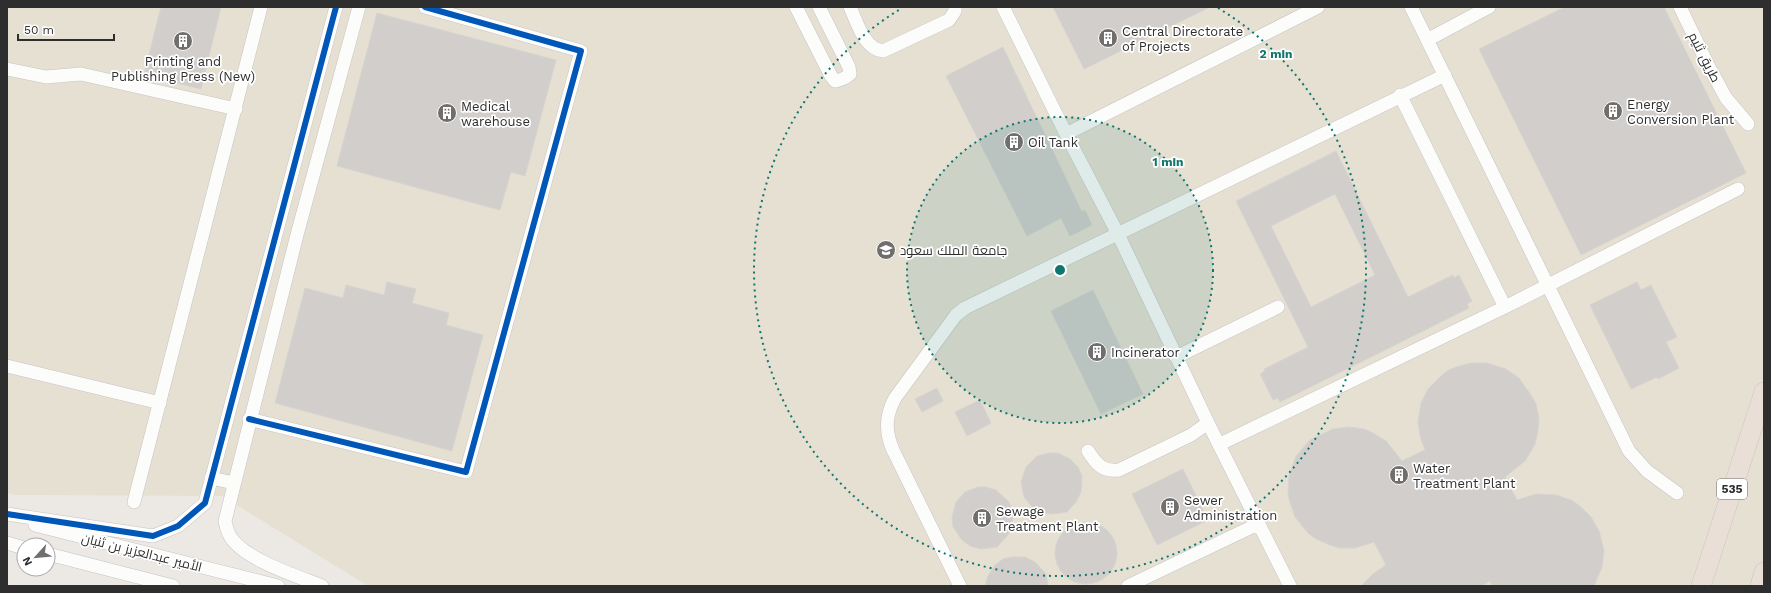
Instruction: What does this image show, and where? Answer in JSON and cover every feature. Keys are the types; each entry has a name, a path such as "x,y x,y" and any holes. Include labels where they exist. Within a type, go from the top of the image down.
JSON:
{"highway":[{"name":"535","path":"1701,586 1764,392"},
{"path":"1760,586 1764,572"}],"street":[{"path":"134,502 261,7"},
{"path":"7,514 153,536 178,526 205,503 277,225 336,7"},
{"path":"322,586 265,563 241,548 230,536 225,521 249,419 298,231 359,7"},
{"path":"249,419 466,472 581,51 425,7"},
{"path":"796,7 831,76 835,81 847,77 850,74 849,67 819,7"},
{"path":"850,7 865,39 876,50 883,50 949,20 955,11 955,7"},
{"path":"1003,7 1118,234 1176,357 1290,586"},
{"path":"1066,134 1318,7"},
{"path":"1411,7 1630,450 1647,470 1677,493"},
{"path":"1428,40 1489,7"},
{"name":"طريق ثليم","path":"1680,7 1726,98 1748,124"},
{"path":"7,69 46,77 81,74 236,109"},
{"path":"960,586 890,442 887,418 891,404 960,311 1400,95 1445,75"},
{"path":"1400,95 1505,307"},
{"path":"1220,444 1505,307 1738,190"},
{"path":"277,225 298,231"},
{"path":"1176,357 1278,307"},
{"path":"7,366 160,403"},
{"path":"1088,451 1101,467 1113,471 1119,470 1191,435 1208,422"},
{"path":"211,478 234,483"},
{"name":"الأمير عبدالعزيز بن ثنيان","path":"7,518 278,586"},
{"path":"1128,586 1258,524"},
{"name":"الأمير عبدالعزيز بن ثنيان","path":"56,556 172,586"}],"shaded area":[{"name":"جامعة الملك سعود","path":"7,7 1764,7 1764,586 368,586 222,496 15,495 7,493"}],"building":[{"name":"Printing and Publishing Press (New)","path":"161,7 221,7 201,89 144,75"},
{"name":"Central Directorate of Projects","path":"1053,7 1210,7 1084,69"},
{"name":"Energy Conversion Plant","path":"1565,7 1664,7 1746,173 1581,255 1479,49"},
{"name":"Medical warehouse","path":"377,13 556,60 525,176 511,172 500,210 337,166"},
{"name":"Oil Tank","path":"1003,47 1082,212 1085,210 1092,225 1070,236 1061,218 1027,236 946,76"},
{"path":"1336,151 1408,297 1453,275 1454,278 1459,275 1472,301 1467,304 1469,308 1280,402 1278,398 1273,400 1260,374 1265,371 1264,369 1308,347 1236,201","holes":["1335,194 1375,275 1311,307 1271,226"]},
{"path":"387,282 416,289 412,303 449,313 446,325 483,335 452,451 275,403 305,288 343,298 346,285 384,295"},
{"path":"1637,282 1641,290 1651,285 1677,337 1666,342 1679,368 1658,379 1657,377 1631,389 1590,305"},
{"name":"Incinerator","path":"1093,290 1143,394 1101,414 1051,311"},
{"name":"Water Treatment Plant","path":"1471,363 1487,363 1506,369 1519,378 1536,404 1539,419 1535,444 1525,461 1505,477 1517,500 1536,494 1556,495 1571,500 1580,506 1591,517 1599,531 1604,551 1602,567 1594,586 1492,586 1490,581 1481,586 1361,586 1373,574 1386,565 1374,542 1355,548 1340,548 1330,545 1316,539 1308,533 1295,517 1288,496 1289,476 1296,456 1310,440 1333,429 1348,427 1364,429 1386,441 1402,461 1425,450 1420,436 1418,422 1421,403 1428,389 1447,371"},
{"path":"937,388 943,401 922,412 915,399"},
{"path":"980,400 991,423 967,436 955,412"},
{"name":"Sewage Treatment Plant","path":"1058,453 1070,459 1078,467 1082,476 1081,492 1076,502 1067,512 1053,514 1045,513 1033,508 1024,497 1021,482 1026,467 1037,456"},
{"name":"Sewer Administration","path":"1183,469 1208,520 1157,545 1132,494"},
{"name":"Sewage Treatment Plant","path":"978,487 986,487 996,490 1009,502 1013,512 1012,525 1008,535 997,547 981,549 970,546 962,540 953,527 952,517 956,502 965,492"},
{"name":"Sewage Treatment Plant","path":"1086,522 1103,527 1108,531 1112,536 1117,553 1112,570 1108,575 1103,579 1086,584 1069,579 1064,575 1060,570 1055,553 1060,536 1064,531 1069,527"},
{"name":"Sewage Treatment Plant","path":"1025,557 1035,562 1046,574 1048,586 985,586 988,576 995,565 1003,559"}],"cycle path":[{"path":"7,514 153,536 178,526 205,503 336,7"},
{"path":"249,419 466,472 581,51 425,7"}],"place":[{"name":"Central Directorate of Projects","path":"1108,38"},
{"name":"Printing and Publishing Press (New)","path":"183,41"},
{"name":"Energy Conversion Plant","path":"1613,111"},
{"name":"Medical warehouse","path":"447,113"},
{"name":"Oil Tank","path":"1014,142"},
{"name":"جامعة الملك سعود","path":"886,250"},
{"name":"Incinerator","path":"1097,352"},
{"name":"Water Treatment Plant","path":"1399,475"},
{"name":"Sewer Administration","path":"1170,507"},
{"name":"Sewage Treatment Plant","path":"982,518"}]}
